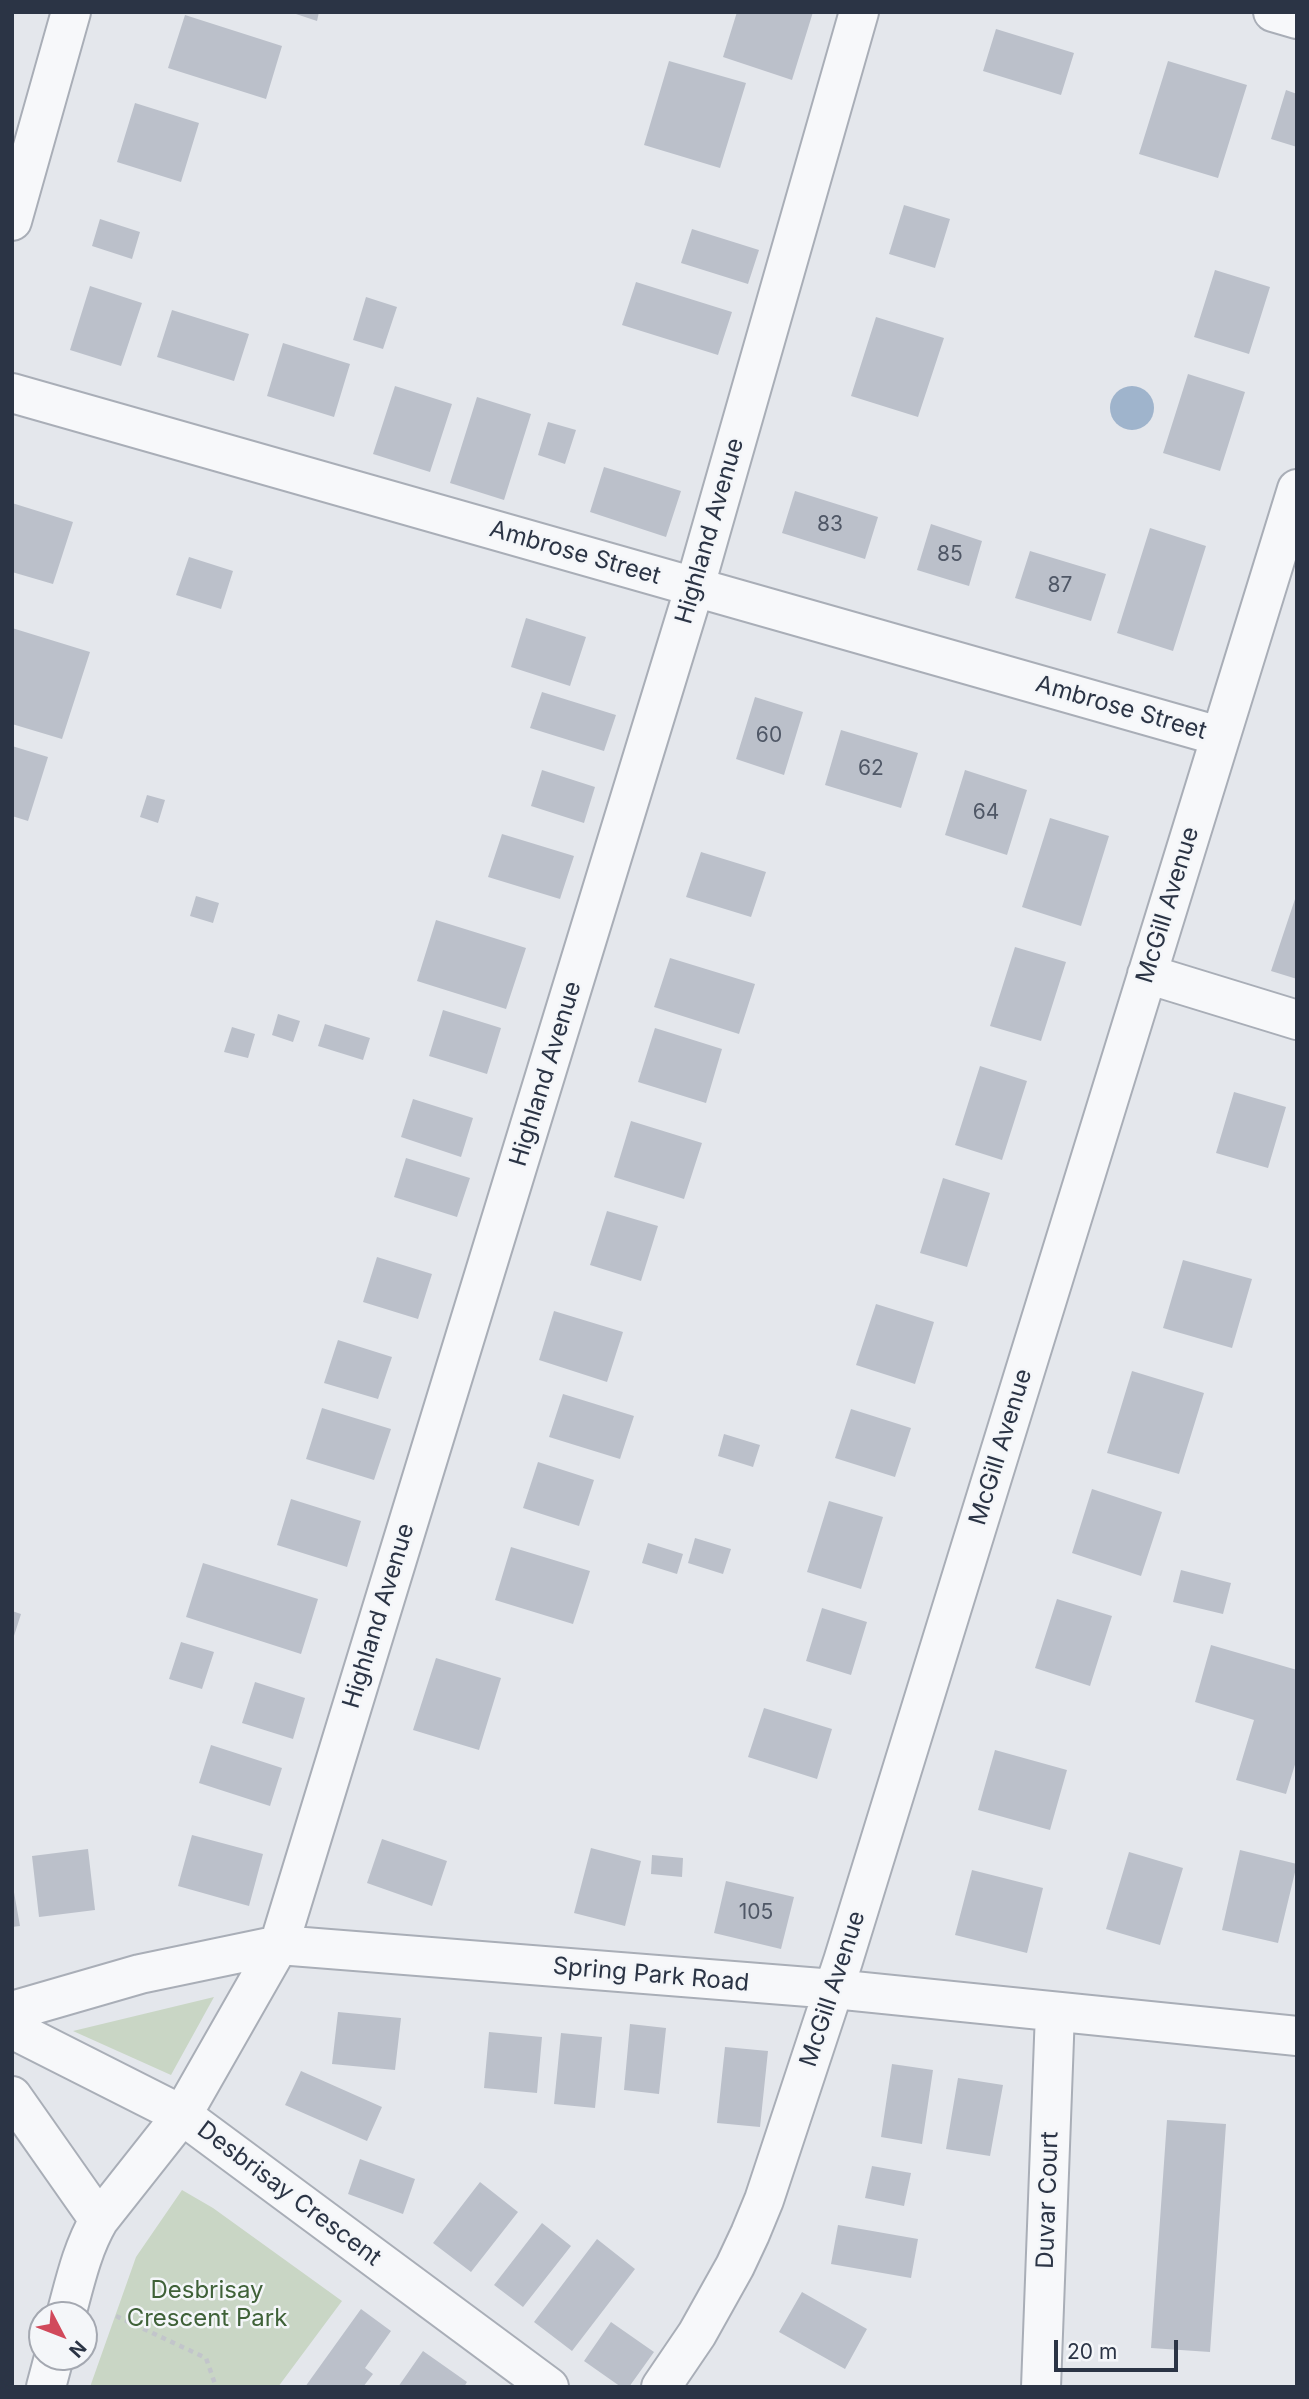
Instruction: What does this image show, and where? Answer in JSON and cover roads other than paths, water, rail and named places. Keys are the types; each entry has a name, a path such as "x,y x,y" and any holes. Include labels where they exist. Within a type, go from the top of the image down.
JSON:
{"street":[{"path":"12,221 71,12"},
{"name":"Highland Avenue","path":"70,2301 84,2248 99,2220 182,2115 279,1945 695,586 859,12"},
{"path":"1273,12 1297,19"},
{"name":"Ambrose Street","path":"12,393 1219,736"},
{"name":"McGill Avenue","path":"661,2387 697,2334 735,2266 764,2200 834,1989 1297,489"},
{"path":"1147,974 1297,1020"},
{"name":"Spring Park Road","path":"12,2011 140,1974 279,1945 834,1989 1297,2036"},
{"name":"Duvar Court","path":"1041,2387 1055,2012"},
{"name":"Desbrisay Crescent","path":"12,2029 182,2115 549,2387"},
{"path":"12,2096 99,2220"}],"water":[{"path":"1132,386 1147,393 1154,408 1147,423 1132,430 1117,423 1110,408 1117,393"}],"park label":[{"name":"Desbrisay Crescent Park","path":"207,2305"}]}
